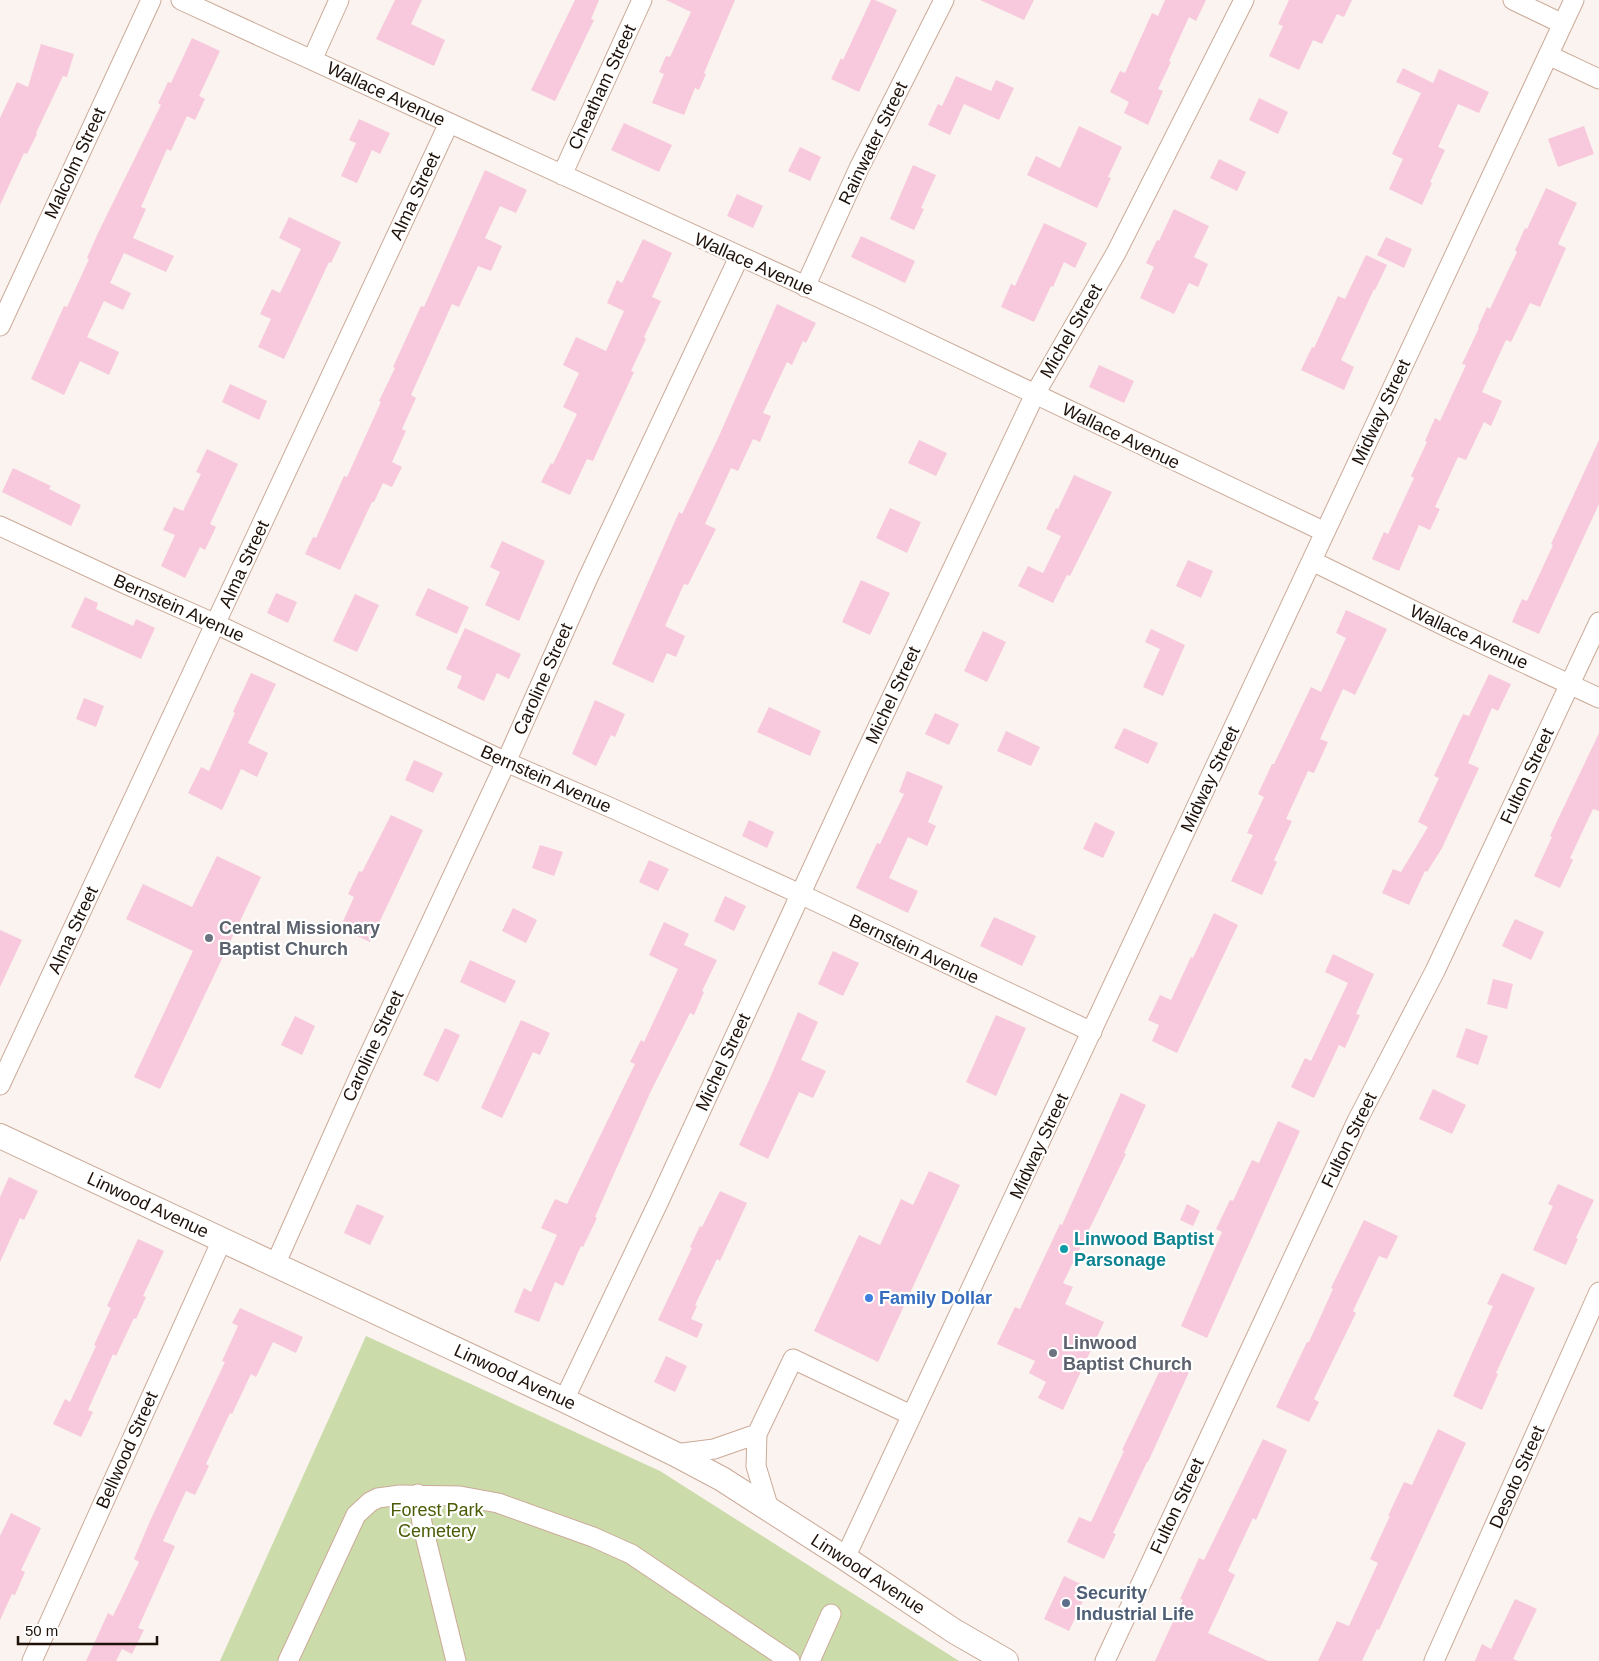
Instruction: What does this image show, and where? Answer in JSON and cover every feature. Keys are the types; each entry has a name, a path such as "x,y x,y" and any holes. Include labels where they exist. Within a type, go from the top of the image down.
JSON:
{"main road":[{"name":"Linwood Avenue","path":"0,1136 564,1400 675,1454 722,1479 954,1630 1006,1661"}],"street":[{"name":"Malcolm Street","path":"0,326 151,0"},
{"name":"Wallace Avenue","path":"181,0 805,287 1325,532"},
{"path":"312,60 339,0"},
{"name":"Cheatham Street","path":"562,175 642,0"},
{"name":"Rainwater Street","path":"805,287 859,168 944,0"},
{"name":"Michel Street","path":"564,1400 659,1201 800,894 1035,394 1116,253 1244,0"},
{"path":"1513,0 1563,24"},
{"name":"Midway Street","path":"845,1558 1574,0"},
{"path":"1548,55 1599,79"},
{"name":"Alma Street","path":"0,1085 449,123"},
{"name":"Caroline Street","path":"275,1265 362,1070 506,762 587,580 739,257"},
{"name":"Bernstein Avenue","path":"0,526 216,624 506,762 800,894 1092,1032"},
{"name":"Wallace Avenue","path":"1312,562 1599,698"},
{"name":"Fulton Street","path":"1105,1661 1357,1121 1435,971 1599,622"},
{"name":"Bellwood Street","path":"32,1661 222,1240"},
{"name":"Desoto Street","path":"1434,1661 1599,1292"},
{"path":"769,1509 756,1466 757,1434 793,1359 912,1415"},
{"path":"675,1454 714,1449 757,1434"},
{"path":"418,1494 422,1523 456,1661"},
{"path":"288,1661 356,1515 362,1507 378,1498 418,1494 485,1499 606,1542 631,1554 663,1574 790,1661"},
{"path":"810,1661 831,1614"}],"green space":[{"name":"Forest Park Cemetery","path":"366,1336 660,1471 959,1661 220,1661"}],"building":[{"path":"395,0 422,0 411,24 445,40 434,66 376,39"},
{"path":"575,0 599,0 591,19 594,20 555,101 531,90"},
{"path":"666,0 735,0 704,73 706,74 699,90 695,88 684,115 652,103 664,74 659,72 666,56 670,57 691,12"},
{"path":"871,0 897,10 859,92 831,79 841,58 843,60"},
{"path":"980,0 1034,0 1024,20"},
{"path":"1165,0 1206,0 1196,21 1189,17 1158,89 1163,91 1148,125 1124,113 1129,102 1110,92 1120,71 1125,73 1152,13 1158,16"},
{"path":"1289,0 1352,0 1344,17 1337,14 1322,44 1313,40 1299,70 1269,56 1283,26 1278,24"},
{"path":"192,38 220,51 199,96 205,99 195,120 187,116 171,151 167,149 141,207 146,209 133,238 174,256 166,272 124,253 110,283 131,293 123,310 104,301 87,337 119,352 109,375 80,361 64,395 31,379 64,306 67,307 89,259 87,258 98,233 161,105 158,103 168,82 171,83"},
{"path":"41,44 74,54 67,77 63,76 37,134 27,154 24,153 0,205 0,118 17,82 28,87"},
{"path":"1403,68 1433,83 1439,69 1489,92 1479,113 1458,104 1438,147 1445,150 1422,205 1389,189 1403,159 1392,154 1421,93 1396,82"},
{"path":"956,76 991,91 996,80 1014,88 999,120 964,104 950,135 928,125 938,104 942,106"},
{"path":"1259,98 1288,112 1278,134 1249,120"},
{"path":"359,119 390,133 380,154 372,150 357,183 341,176 356,143 349,140"},
{"path":"624,123 672,145 659,172 611,150"},
{"path":"1079,126 1122,147 1108,177 1111,178 1097,208 1027,175 1036,156 1060,168"},
{"path":"1584,126 1594,154 1558,167 1548,139"},
{"path":"800,147 821,157 810,181 788,171"},
{"path":"1219,159 1246,172 1237,191 1210,178"},
{"path":"913,165 936,175 921,208 924,209 914,230 890,219"},
{"path":"485,170 527,190 516,213 500,206 485,238 502,246 491,271 478,266 459,307 452,304 411,395 416,398 402,429 406,431 392,462 402,467 392,487 383,483 340,570 305,554 313,537 316,538 344,476 347,477 381,402 379,401 395,368 393,367 421,306 424,307"},
{"path":"1546,188 1577,203 1558,244 1566,248 1540,307 1530,303 1511,342 1506,340 1482,392 1502,401 1491,426 1484,422 1466,460 1458,457 1435,507 1440,509 1430,530 1419,525 1399,571 1372,559 1384,532 1388,534 1414,478 1411,476 1427,442 1425,441 1435,418 1440,421 1466,365 1462,364 1487,307 1490,309 1517,252 1515,250 1525,228 1527,229"},
{"path":"737,194 763,206 753,228 727,216"},
{"path":"1174,209 1209,226 1194,257 1208,264 1198,287 1189,283 1174,314 1140,298 1154,267 1146,263"},
{"path":"289,217 341,242 331,263 329,262 284,359 258,347 271,319 260,314 272,289 280,293 301,249 279,238"},
{"path":"1044,223 1087,243 1075,268 1064,262 1034,322 1001,307 1011,284 1015,286"},
{"path":"861,236 915,261 905,283 851,257"},
{"path":"1386,237 1412,249 1404,268 1377,255"},
{"path":"643,239 672,253 652,297 661,301 631,371 634,372 593,461 587,459 570,495 541,482 551,463 553,464 577,414 563,407 579,373 563,365 576,337 606,351 624,311 607,303 617,280 622,283"},
{"path":"1366,255 1387,265 1341,360 1354,367 1344,390 1301,370 1312,347 1314,348 1338,296 1345,299"},
{"path":"777,304 816,323 806,343 803,341 792,365 787,362 763,413 771,416 760,442 753,439 738,471 731,468 705,524 716,529 688,585 684,584 665,626 685,636 676,657 667,653 653,683 612,664 679,512 682,514 719,436"},
{"path":"1099,365 1134,381 1124,403 1089,387"},
{"path":"230,384 267,401 259,420 222,402"},
{"path":"919,440 947,453 936,476 908,463"},
{"path":"1599,440 1599,504 1539,634 1512,622 1522,599 1527,601"},
{"path":"207,449 238,464 210,524 216,527 205,550 200,547 185,578 161,566 175,535 163,530 174,507 183,511 201,474 196,472"},
{"path":"13,468 51,486 49,489 81,505 71,526 2,492"},
{"path":"1074,475 1112,492 1070,576 1067,575 1053,603 1018,586 1028,566 1043,573 1061,536 1046,529"},
{"path":"890,508 921,522 907,553 876,538"},
{"path":"502,541 545,561 519,621 485,605 500,572 490,567"},
{"path":"1188,560 1213,571 1201,598 1176,586"},
{"path":"861,580 890,593 870,635 842,622"},
{"path":"428,588 469,607 457,634 415,615"},
{"path":"276,593 297,602 288,623 267,613"},
{"path":"355,594 379,605 357,652 333,641"},
{"path":"85,597 98,603 96,609 133,626 136,619 155,628 141,659 71,627"},
{"path":"1346,610 1387,629 1355,695 1343,689 1320,739 1328,742 1314,773 1308,771 1286,819 1292,821 1274,860 1277,862 1262,895 1231,881 1253,835 1247,833 1264,797 1258,794 1272,764 1274,764 1311,687 1321,692 1346,638 1336,633"},
{"path":"465,628 521,654 509,679 497,673 484,701 457,688 462,676 446,669"},
{"path":"1151,629 1185,645 1163,696 1143,687 1160,649 1145,642"},
{"path":"983,631 1006,642 987,682 964,671"},
{"path":"251,673 276,684 248,743 268,753 257,777 241,769 222,810 188,793 201,767 209,771"},
{"path":"1489,674 1511,684 1498,711 1492,708 1468,763 1479,768 1442,848 1427,872 1425,871 1409,905 1382,893 1393,869 1401,872 1428,827 1418,822 1439,778 1434,776 1463,714 1469,716"},
{"path":"84,698 104,706 96,727 76,719"},
{"path":"595,700 625,714 615,737 611,735 596,766 572,754"},
{"path":"769,707 821,731 810,756 757,732"},
{"path":"935,713 959,724 949,745 925,734"},
{"path":"1124,728 1158,743 1148,764 1114,748"},
{"path":"1006,731 1040,747 1031,766 997,751"},
{"path":"1599,733 1599,811 1593,809 1570,858 1573,860 1560,888 1534,876 1552,837 1550,836"},
{"path":"414,760 443,773 433,793 405,780"},
{"path":"907,771 943,786 928,822 936,826 927,846 908,837 889,878 918,891 908,913 856,888 877,843 880,844 904,794 899,792"},
{"path":"391,815 423,830 370,942 340,928 354,897 348,894 359,871 362,872"},
{"path":"749,820 774,832 767,848 742,836"},
{"path":"1095,822 1115,832 1103,858 1083,849"},
{"path":"540,845 563,852 554,876 532,868"},
{"path":"217,856 261,877 160,1089 134,1077 193,951 126,919 143,884 192,907"},
{"path":"649,860 669,869 658,891 639,882"},
{"path":"725,896 746,906 734,931 714,921"},
{"path":"513,908 537,920 526,943 502,931"},
{"path":"1214,913 1238,925 1177,1053 1152,1041 1159,1025 1148,1020 1160,995 1171,1000"},
{"path":"994,917 1036,936 1022,966 980,946"},
{"path":"1515,919 1544,932 1531,960 1502,946"},
{"path":"664,922 689,934 684,945 717,960 702,991 704,992 694,1015 690,1013 650,1093 583,1247 581,1246 563,1286 555,1282 539,1322 514,1312 524,1288 531,1292 557,1235 541,1228 555,1199 567,1204 635,1064 630,1062 641,1040 644,1042 678,969 649,955"},
{"path":"0,930 22,940 0,987"},
{"path":"833,951 859,963 843,996 818,984"},
{"path":"1333,954 1374,974 1356,1014 1360,1015 1345,1048 1339,1045 1314,1098 1291,1087 1305,1058 1311,1061 1348,983 1325,972"},
{"path":"470,960 516,981 505,1003 460,982"},
{"path":"1493,979 1513,984 1507,1009 1487,1004"},
{"path":"798,1012 818,1022 801,1060 826,1071 813,1098 799,1092 768,1159 739,1145"},
{"path":"996,1015 1026,1028 996,1096 966,1082"},
{"path":"295,1016 315,1026 302,1055 281,1045"},
{"path":"521,1020 550,1033 540,1055 533,1052 502,1118 481,1108"},
{"path":"445,1028 460,1035 438,1082 423,1075"},
{"path":"1466,1028 1488,1036 1478,1065 1456,1057"},
{"path":"1433,1089 1466,1105 1452,1134 1419,1119"},
{"path":"1121,1093 1146,1105 1124,1153 1126,1154 1063,1283 1073,1287 1065,1304 1104,1322 1063,1410 1038,1398 1046,1382 1029,1373 1035,1361 997,1344 1015,1307 1020,1309 1060,1224 1062,1225"},
{"path":"1278,1121 1300,1131 1207,1338 1181,1326 1222,1232 1216,1229 1230,1200 1233,1201 1252,1160 1259,1163"},
{"name":"Family Dollar","path":"929,1171 960,1185 878,1362 814,1331 859,1235 880,1245 901,1199 913,1205"},
{"path":"9,1177 38,1191 24,1220 20,1218 0,1262 0,1197"},
{"path":"1558,1184 1594,1200 1566,1265 1533,1250 1553,1206 1548,1204"},
{"path":"720,1191 747,1203 720,1261 717,1259 695,1305 697,1306 691,1319 703,1324 697,1338 658,1320 692,1248 690,1247 700,1226 702,1227"},
{"path":"357,1204 384,1216 370,1245 344,1233"},
{"path":"1187,1204 1200,1211 1193,1226 1180,1220"},
{"path":"1364,1220 1398,1236 1387,1259 1379,1256 1353,1311 1356,1313 1314,1399 1319,1402 1309,1422 1276,1407 1307,1342 1309,1342 1333,1289 1331,1288"},
{"path":"138,1239 164,1251 143,1296 146,1297 136,1319 134,1318 116,1356 113,1354 88,1410 93,1412 81,1437 53,1424 65,1399 70,1402 96,1346 94,1345 111,1308 107,1306"},
{"path":"1502,1273 1535,1288 1496,1373 1498,1374 1482,1410 1453,1396 1493,1306 1487,1304"},
{"path":"240,1308 303,1337 296,1353 273,1342 256,1377 251,1374 232,1414 230,1413 206,1464 209,1466 195,1495 186,1491 163,1541 175,1546 138,1628 144,1630 132,1654 122,1649 116,1661 86,1661 108,1613 113,1616 139,1562 134,1559 150,1521 225,1362 222,1361 238,1326 232,1323"},
{"path":"666,1356 687,1366 675,1392 654,1382"},
{"path":"1165,1360 1189,1372 1113,1533 1116,1534 1104,1559 1067,1542 1079,1517 1091,1522 1124,1451 1122,1450"},
{"path":"1438,1429 1466,1443 1379,1630 1377,1629 1362,1661 1318,1661 1337,1621 1349,1626 1378,1563 1370,1559 1390,1516 1388,1516 1404,1482 1412,1485"},
{"path":"1263,1439 1287,1450 1256,1520 1253,1518 1228,1571 1235,1575 1208,1633 1268,1661 1155,1661 1183,1600 1180,1599 1199,1558 1204,1560"},
{"path":"11,1513 41,1528 21,1570 25,1572 15,1595 12,1594 0,1620 0,1536"},
{"name":"Security Industrial Life","path":"1064,1576 1089,1588 1069,1631 1044,1619"},
{"path":"1515,1599 1537,1609 1513,1659 1518,1661 1475,1661 1482,1644 1491,1649"}],"place":[{"name":"Central Missionary Baptist Church","path":"209,938"},
{"name":"Linwood Baptist Parsonage","path":"1064,1249"},
{"name":"Family Dollar","path":"869,1298"},
{"name":"Linwood Baptist Church","path":"1053,1353"},
{"name":"Security Industrial Life","path":"1066,1603"}]}
